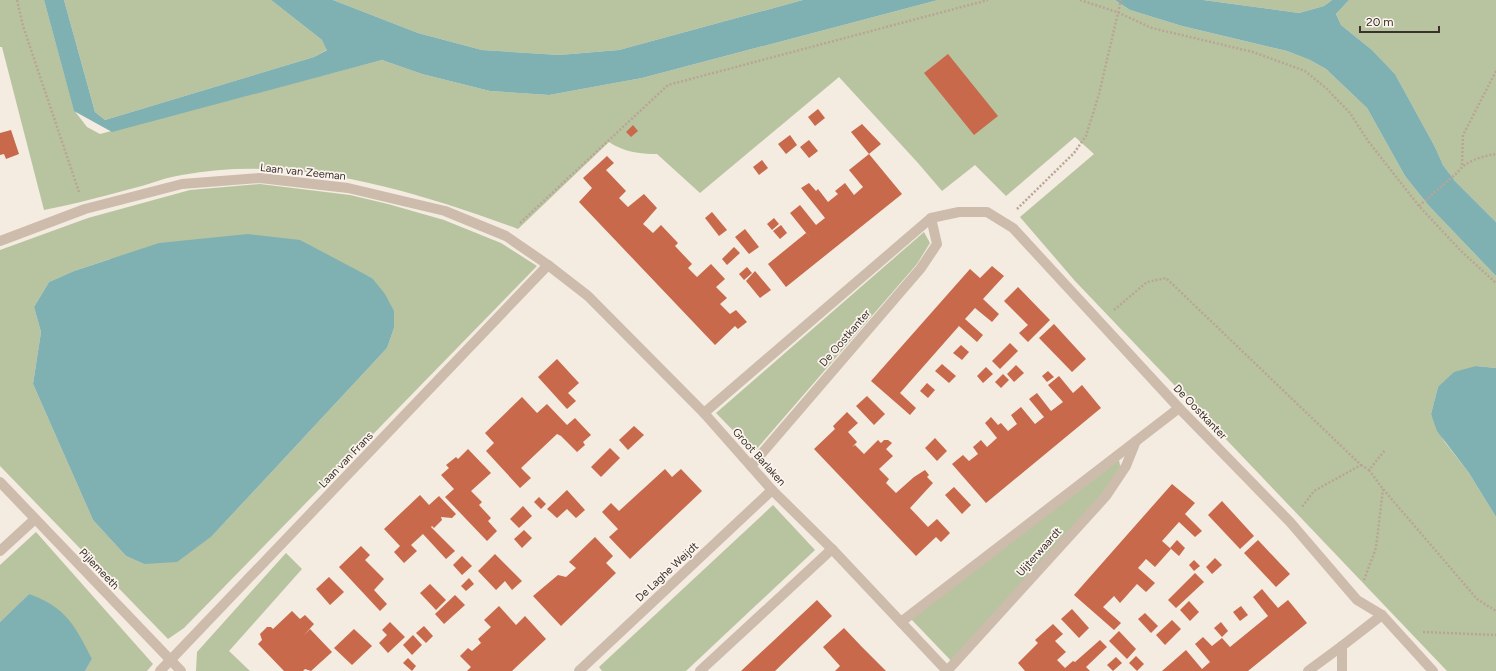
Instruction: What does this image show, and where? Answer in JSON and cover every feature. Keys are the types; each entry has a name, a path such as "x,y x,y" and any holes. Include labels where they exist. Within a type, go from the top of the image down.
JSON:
{"street":[{"name":"Laan van Zeeman","path":"0,241 85,209 182,184 260,178 348,188 445,211 506,236 548,265"},
{"name":"De Oostkanter","path":"704,413 931,218 959,212 987,212 1013,228 1179,408 1290,522 1357,600 1382,615 1433,671"},
{"name":"De Oostkanter","path":"752,466 921,268 937,244 931,218"},
{"name":"Groot Barlaken","path":"548,265 588,296 704,413 772,490 832,549 947,671"},
{"name":"Laan van Frans","path":"160,671 548,265"},
{"path":"901,622 1179,408"},
{"name":"Uijterwaardt","path":"947,671 1106,496 1126,466 1136,440"},
{"name":"Pijlemeeth","path":"0,482 181,671"},
{"name":"De Laghe Weijdt","path":"583,670 772,490"},
{"path":"0,551 35,519"},
{"path":"700,671 832,549"},
{"path":"1308,671 1382,615"},
{"path":"1342,646 1342,671"}],"path":[{"path":"17,0 23,26 85,209"},
{"path":"506,236 668,85 988,0"},
{"path":"1080,0 1118,12 1152,28 1253,52 1305,71 1327,89 1350,113 1368,142 1419,206 1461,252 1496,283"},
{"path":"1003,222 1074,153 1086,136 1099,94 1121,0"},
{"path":"1419,206 1458,172 1462,165 1463,135 1496,71"},
{"path":"1462,165 1488,155 1496,154"},
{"path":"1100,322 1147,282 1166,278 1361,465 1370,470 1383,489 1477,599 1496,611"},
{"path":"1370,470 1385,450"},
{"path":"1290,522 1314,491 1361,465"},
{"path":"1357,600 1376,548 1383,489"},
{"path":"1401,636 1422,632 1496,635"}],"green space":[{"path":"0,0 44,0 74,110 87,127 100,134 382,60 422,74 490,91 549,95 642,78 938,0 1115,0 1130,10 1182,26 1287,51 1310,60 1326,69 1367,108 1405,176 1429,206 1496,276 1496,368 1476,366 1438,387 1431,414 1444,441 1469,473 1496,517 1496,671 1447,671 1075,281 1020,217 1094,154 1075,137 1006,196 975,165 942,191 839,77 700,193 657,154 632,152 609,142 518,229 436,201 395,189 310,173 268,169 225,170 176,176 44,210 2,47 0,47"},
{"path":"64,0 271,0 322,40 328,49 314,57 105,120 95,112"},
{"path":"333,0 803,0 619,50 559,55 482,50 418,33"},
{"path":"1203,0 1332,0 1324,6 1299,13"},
{"path":"1349,0 1496,0 1496,222 1455,181 1443,165 1435,147 1395,74 1372,50 1341,25 1336,14"},
{"path":"260,184 350,195 444,220 501,243 537,266 184,628 168,639 0,466 0,250 88,218 190,190","holes":["110,259 347,266 372,278 394,328 387,348 212,536 144,564 126,556 93,520 33,384 41,332 34,307 49,282 74,271"]},
{"path":"924,232 930,243 917,264 754,452 716,413"},
{"path":"1119,460 1121,471 957,667 911,619"},
{"path":"773,505 815,550 686,671 602,671 599,667"},
{"path":"36,532 153,664 147,671 85,671 92,659 29,594 0,622 0,565"},
{"path":"286,553 302,569 229,651 250,671 196,671 197,652"}],"water":[{"path":"44,0 64,0 95,112 105,120 314,57 327,50 322,40 271,0 333,0 418,33 482,50 559,55 619,50 803,0 938,0 642,78 549,95 490,91 422,74 382,60 112,132 74,111"},
{"path":"1115,0 1203,0 1299,13 1324,6 1332,0 1349,0 1336,14 1341,25 1372,50 1395,74 1435,147 1443,165 1455,181 1496,222 1496,276 1429,206 1405,176 1367,108 1326,69 1310,60 1287,51 1182,26 1130,10"},
{"path":"248,234 300,240 372,278 385,294 394,311 394,328 387,348 212,536 177,562 144,564 126,556 93,520 33,384 41,332 34,307 49,282 74,271 159,243"},
{"path":"1476,366 1496,368 1496,517 1469,473 1437,431 1431,414 1438,387 1454,372"},
{"path":"29,594 52,605 68,619 74,627 92,659 85,671 0,671 0,622"}],"building":[{"path":"948,54 998,116 974,135 924,73"},
{"path":"818,109 825,118 815,126 808,117"},
{"path":"862,124 881,144 869,154 851,132"},
{"path":"633,125 638,131 631,137 626,132"},
{"path":"11,130 19,154 6,159 4,154 0,155 0,133"},
{"path":"790,135 797,145 786,154 778,144"},
{"path":"809,140 818,151 809,158 800,147"},
{"path":"869,154 902,194 786,287 768,264 806,233 811,239 790,213 800,205 816,225 825,218 801,188 809,183 816,191 818,189 828,202 838,194 835,191 845,183 854,195 863,187 849,170"},
{"path":"607,156 614,163 606,170 626,191 619,198 628,207 644,194 657,208 643,224 653,233 661,225 678,243 675,246 692,264 688,268 697,277 711,264 725,279 716,287 727,298 720,304 730,314 736,310 747,322 738,329 735,326 715,345 579,202 592,188 583,178"},
{"path":"762,160 768,168 759,175 753,167"},
{"path":"712,212 727,230 719,236 705,218"},
{"path":"774,218 779,224 772,230 767,224"},
{"path":"781,225 787,233 780,239 773,231"},
{"path":"745,229 759,247 749,254 735,237"},
{"path":"734,247 740,253 727,265 722,259"},
{"path":"992,266 1004,276 983,299 999,314 992,322 975,308 965,319 983,335 977,342 959,326 900,393 916,408 910,415 871,381 970,269 980,278"},
{"path":"747,267 752,273 744,280 739,274"},
{"path":"755,271 771,290 760,298 746,281"},
{"path":"1018,287 1050,320 1028,342 1019,333 1028,325 1004,301"},
{"path":"1054,324 1086,359 1072,372 1039,338"},
{"path":"1010,343 1018,351 1000,369 992,361"},
{"path":"961,345 969,352 962,360 953,353"},
{"path":"557,359 579,383 568,393 576,401 567,409 538,377"},
{"path":"942,364 956,376 949,383 935,371"},
{"path":"1016,365 1024,373 1014,382 1007,374"},
{"path":"986,367 993,374 983,383 977,376"},
{"path":"1048,371 1054,377 1047,382 1042,376"},
{"path":"1003,374 1009,380 1001,388 995,382"},
{"path":"1059,376 1073,393 1082,385 1101,408 986,503 952,464 963,455 969,461 978,454 973,447 981,440 987,447 997,438 985,423 991,417 998,425 1001,423 1008,431 1017,424 1011,415 1021,407 1035,424 1044,417 1029,399 1037,393 1051,411 1063,402 1048,385"},
{"path":"927,383 935,390 928,398 920,391"},
{"path":"867,396 885,414 874,425 856,406"},
{"path":"522,397 537,413 547,404 567,425 575,418 591,435 583,442 585,445 577,452 557,434 521,468 531,478 520,488 486,451 494,443 485,433"},
{"path":"847,412 858,423 848,432 857,442 852,447 855,445 864,454 878,440 881,443 884,440 888,440 892,443 886,449 893,456 879,469 889,479 886,483 896,493 914,477 925,470 929,475 927,477 933,483 910,508 928,527 937,519 950,533 941,542 936,537 916,556 814,449 835,429 833,426"},
{"path":"634,426 644,435 628,450 619,440"},
{"path":"935,438 947,451 937,461 925,448"},
{"path":"610,448 620,458 601,477 591,467"},
{"path":"468,449 491,473 471,491 482,502 479,505 491,518 488,521 497,531 487,541 445,497 454,489 441,475 449,468 446,465 456,457 458,459"},
{"path":"665,469 672,477 681,469 702,491 630,559 609,537 618,529 602,512 611,503 619,511"},
{"path":"1172,484 1195,503 1185,514 1202,531 1195,537 1179,522 1162,541 1171,549 1155,567 1146,559 1138,568 1155,583 1146,592 1137,584 1120,603 1114,596 1103,607 1121,623 1114,630 1074,595"},
{"path":"954,487 971,505 962,514 945,495"},
{"path":"567,490 585,510 576,518 567,509 557,518 547,509"},
{"path":"420,495 429,505 439,496 456,514 452,518 441,517 442,520 434,528 432,526 431,527 455,551 446,559 423,534 411,545 417,551 404,563 394,552 400,546 384,529"},
{"path":"539,497 546,504 541,509 534,502"},
{"path":"1222,501 1254,536 1240,549 1208,515"},
{"path":"523,506 532,516 519,528 510,519"},
{"path":"524,530 532,538 522,548 514,539"},
{"path":"595,537 613,556 606,563 616,573 561,626 533,596 558,575 566,577 576,568 569,562"},
{"path":"1177,540 1185,548 1179,556 1170,548"},
{"path":"1258,540 1290,574 1276,587 1244,553"},
{"path":"361,546 370,555 365,560 384,579 374,590 387,604 380,611 339,567"},
{"path":"495,554 522,581 512,590 505,581 496,590 478,571"},
{"path":"462,556 472,566 462,575 453,565"},
{"path":"1215,558 1222,565 1212,574 1206,567"},
{"path":"1194,560 1200,566 1194,571 1189,565"},
{"path":"1195,573 1204,582 1176,608 1168,600"},
{"path":"329,577 344,592 330,605 316,589"},
{"path":"469,578 474,584 466,591 461,586"},
{"path":"430,584 446,600 436,610 420,593"},
{"path":"1262,589 1278,608 1288,600 1307,623 1248,671 1162,671 1186,650 1202,669 1210,662 1195,644 1203,637 1212,646 1222,638 1230,647 1268,616 1253,597"},
{"path":"455,595 465,605 444,624 435,614"},
{"path":"817,600 832,616 775,671 741,671"},
{"path":"1189,601 1199,612 1190,621 1180,610"},
{"path":"499,606 516,625 525,616 546,639 512,671 467,671 471,667 460,656 468,648 472,651 481,643 478,639 491,627 484,620"},
{"path":"1241,606 1248,615 1240,621 1233,612"},
{"path":"1072,609 1089,628 1079,638 1061,619"},
{"path":"292,611 300,619 305,615 314,624 304,635 310,629 332,652 311,671 305,669 303,671 284,671 258,644 262,640 260,634 267,627 271,627 273,629"},
{"path":"1145,613 1158,626 1151,633 1138,619"},
{"path":"1172,620 1181,629 1165,645 1156,635"},
{"path":"390,622 405,637 388,653 379,643 387,635 382,630"},
{"path":"1221,622 1228,631 1222,637 1214,628"},
{"path":"1053,624 1063,634 1055,641 1066,652 1057,660 1065,668 1073,661 1075,662 1100,640 1107,647 1086,667 1090,671 1025,671 1018,663 1038,643 1035,640"},
{"path":"424,626 433,636 426,643 416,633"},
{"path":"844,628 886,671 835,671 840,666 823,647"},
{"path":"354,629 372,646 352,665 334,648"},
{"path":"1119,631 1136,649 1127,659 1109,641"},
{"path":"413,635 422,645 412,655 403,645"},
{"path":"1136,656 1144,664 1137,671 1129,663"},
{"path":"1116,657 1122,663 1113,671 1107,665"},
{"path":"408,658 416,666 412,671 403,663"}]}
